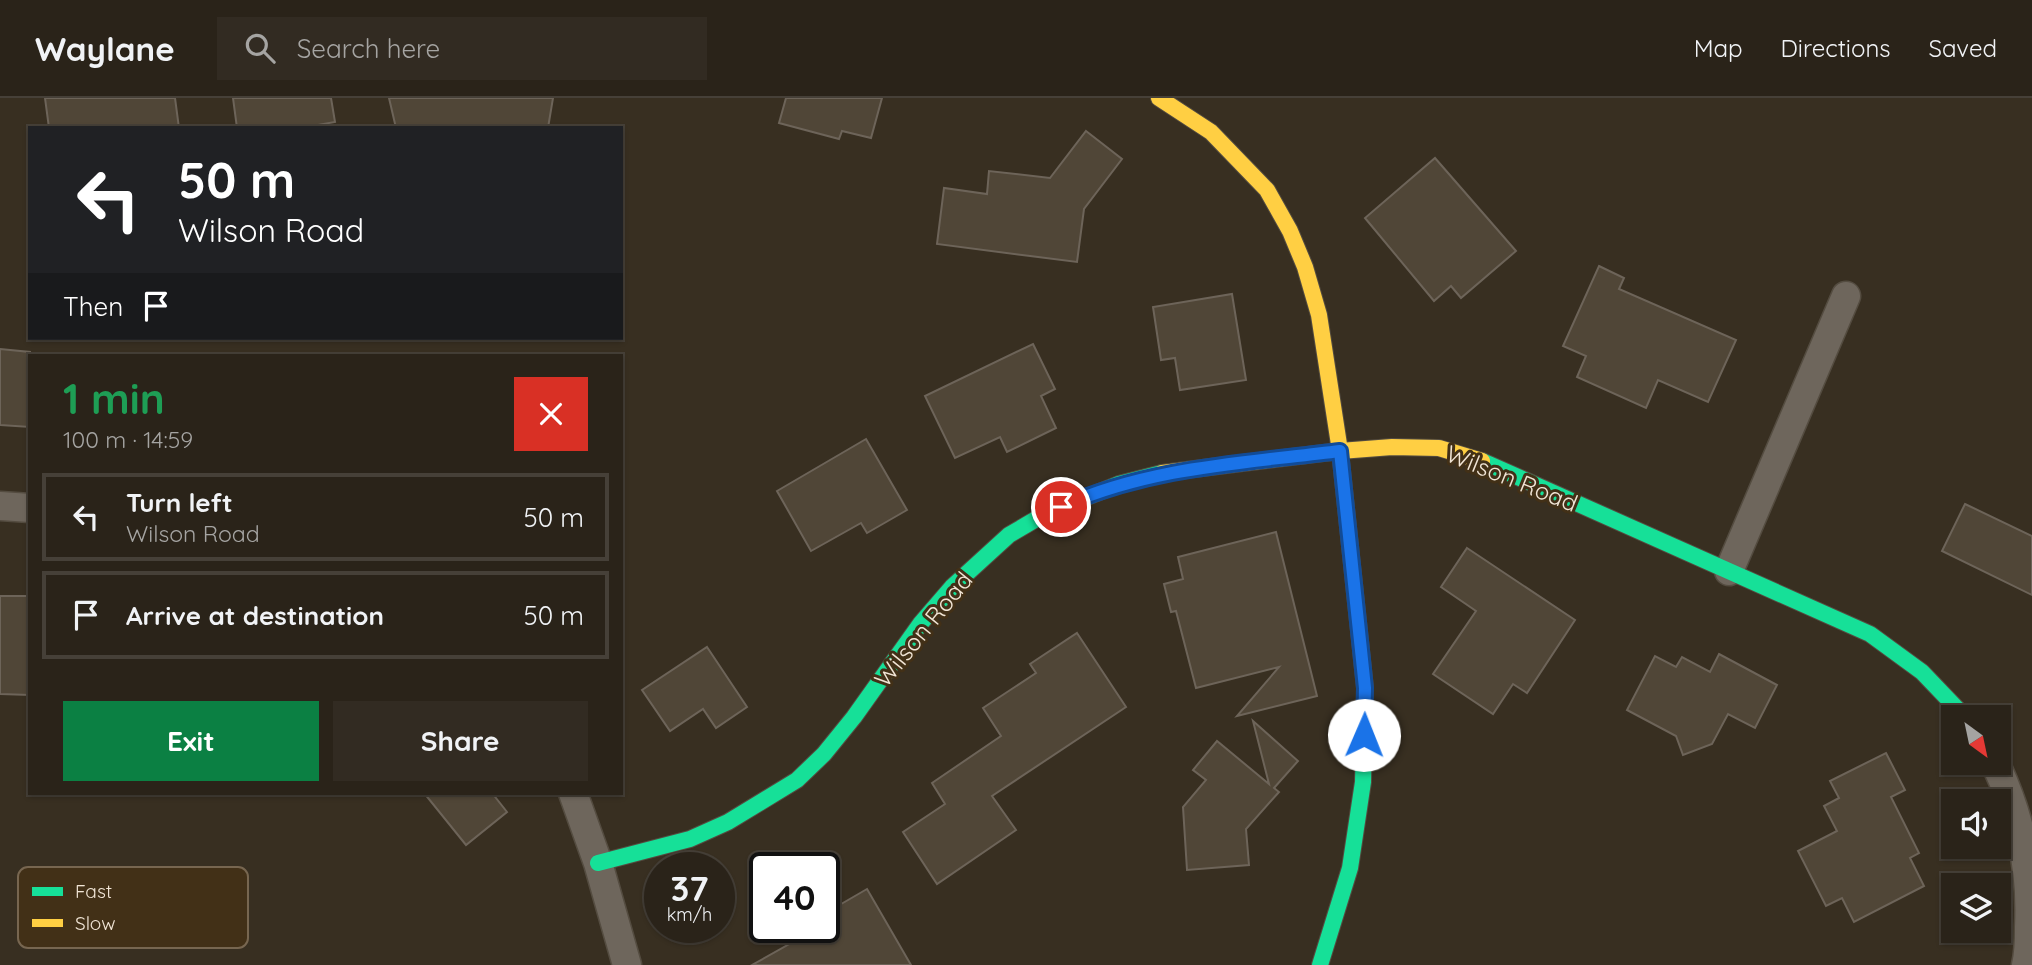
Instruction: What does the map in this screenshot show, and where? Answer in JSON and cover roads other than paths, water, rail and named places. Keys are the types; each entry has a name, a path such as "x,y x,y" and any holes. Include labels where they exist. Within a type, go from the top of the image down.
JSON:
{"street":[{"path":"1159,98 1211,132 1267,190 1306,267 1319,315 1340,451 1365,688 1363,782 1350,868 1320,965"},
{"path":"1729,571 1846,296"},
{"name":"Wilson Road","path":"598,863 690,839 728,822 797,780 824,754 846,727 921,623 952,587 1009,535 1043,515 1119,484 1160,473 1340,451 1392,447 1439,448 1479,460 1870,634 1907,658 1937,684 1955,705"},
{"path":"0,506 28,508"},
{"path":"2001,775 2010,794 2023,838 2030,880 2026,965"},
{"path":"574,795 598,863 627,965"}]}
